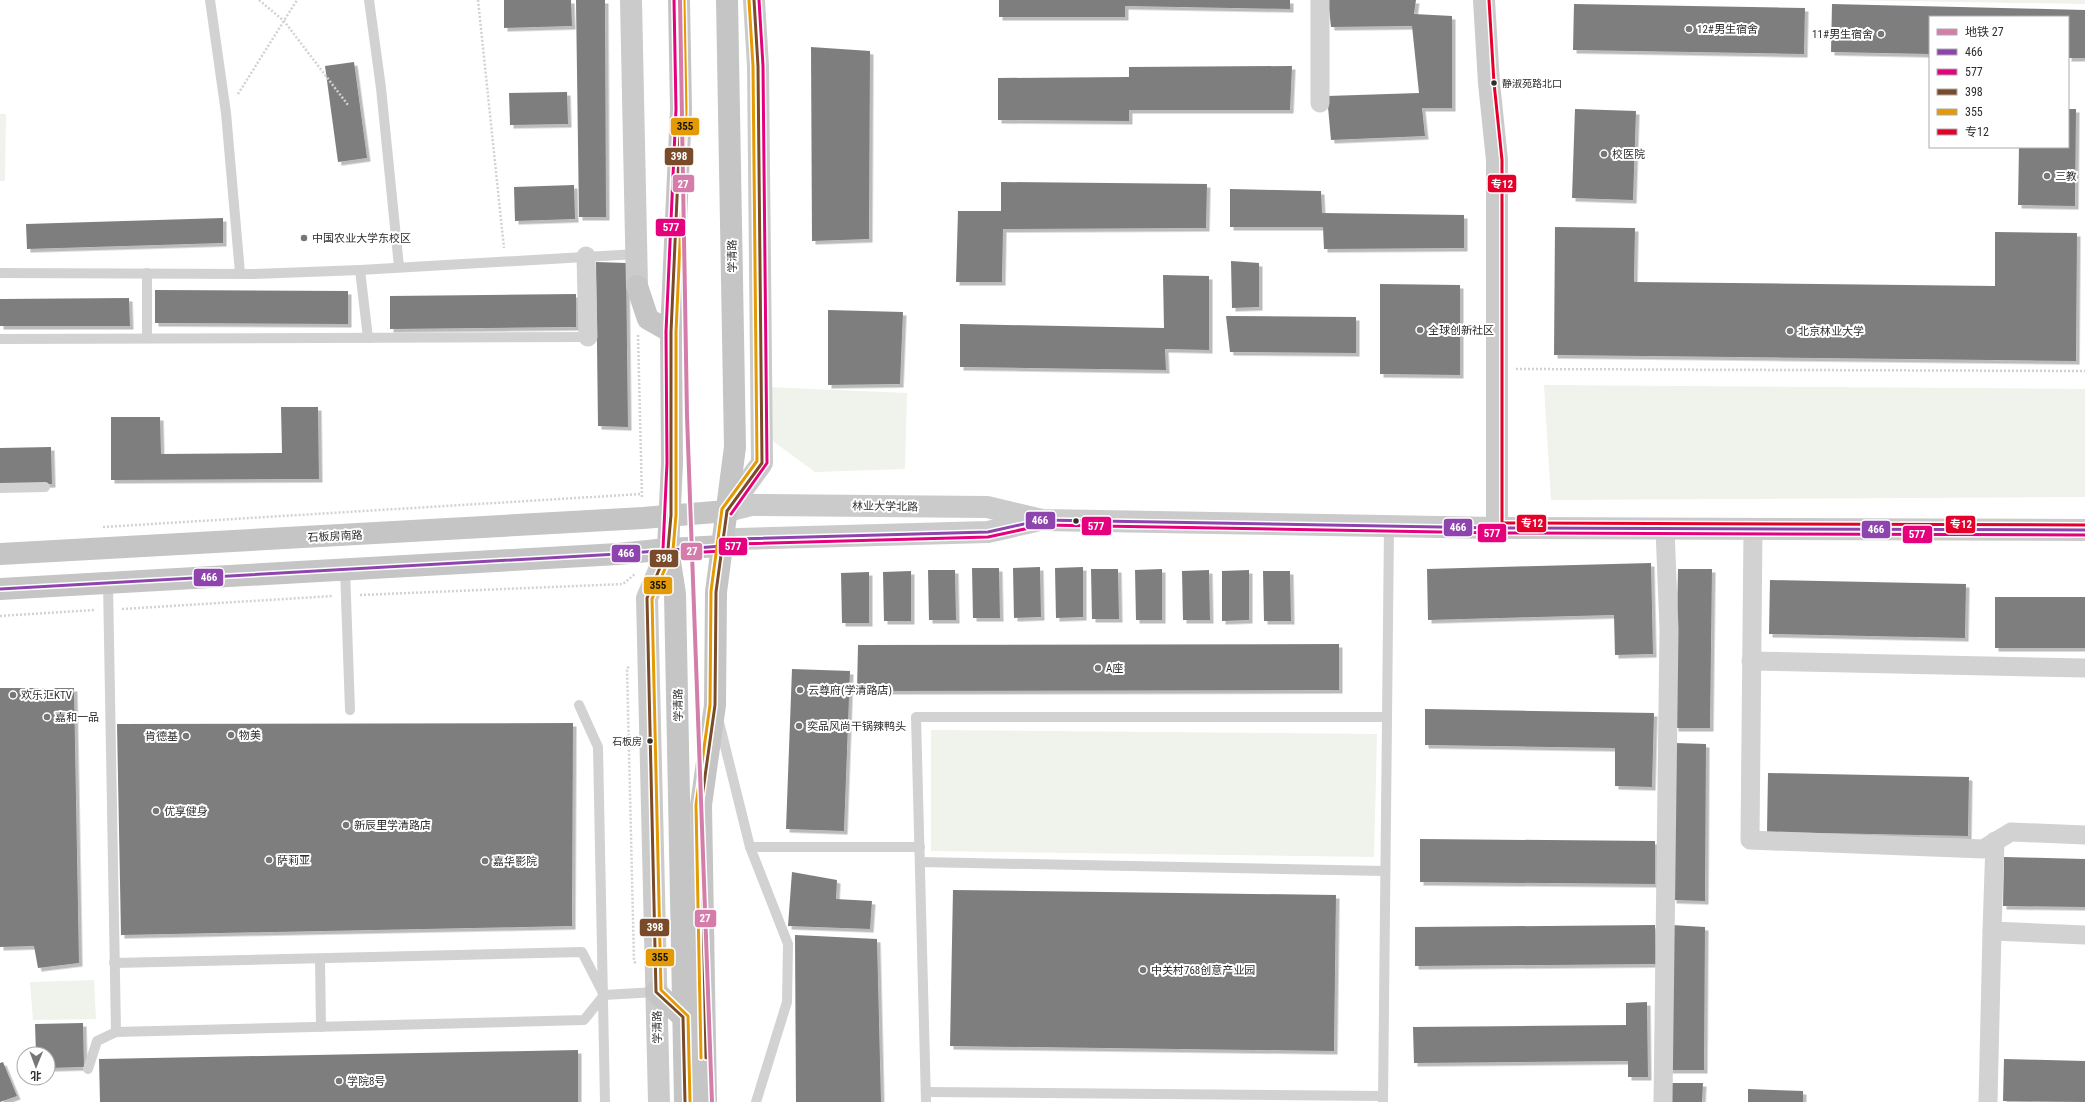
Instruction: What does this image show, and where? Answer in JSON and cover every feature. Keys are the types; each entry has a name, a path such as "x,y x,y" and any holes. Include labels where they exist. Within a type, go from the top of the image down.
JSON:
{"main road":[{"name":"学清路","path":"679,0 681,109 670,332 671,515 668,549 675,594 685,1102"},
{"name":"学清路","path":"706,1102 700,805 715,705 716,592 735,447 727,0"},
{"path":"637,286 648,320 670,332"},
{"name":"石板房南路","path":"0,554 643,518 727,511"},
{"path":"0,589 618,554 722,546"},
{"path":"656,992 683,1017"}],"street":[{"path":"631,0 637,286"},
{"name":"学清路","path":"727,511 762,463 758,66 754,0"},
{"path":"1320,0 1320,103"},
{"path":"1484,0 1489,83 1497,160 1497,528"},
{"path":"586,256 588,337"},
{"name":"林业大学北路","path":"727,511 751,505 987,507 1042,520 1497,528 2085,530"},
{"name":"林业大学北路","path":"722,546 738,539 988,532 1042,520"},
{"path":"1663,1102 1669,629 1665,529"},
{"path":"1753,529 1750,840 1983,849 2010,832 2085,835"},
{"name":"学清路","path":"659,1102 647,598 668,549"},
{"path":"1751,661 2085,668"},
{"path":"1988,1102 1995,841"},
{"path":"1992,931 2085,935"}],"lane":[{"path":"210,0 226,113 240,273"},
{"path":"369,0 381,88 399,267"},
{"path":"0,273 147,274 360,270 637,254"},
{"path":"360,270 368,338"},
{"path":"147,274 147,338"},
{"path":"0,339 588,337"},
{"path":"0,488 45,486"},
{"path":"1387,717 916,717 926,1097 1383,1099 1385,871 1387,717 1389,526"},
{"path":"345,570 350,710"},
{"path":"108,583 116,1032"},
{"path":"579,704 598,747 605,1102"},
{"name":"学清路","path":"715,705 750,847 788,944 787,1002 756,1102"},
{"path":"750,847 920,847"},
{"path":"920,862 1385,871"},
{"path":"114,963 582,952 604,995"},
{"path":"320,958 321,1027"},
{"path":"88,1069 97,1041 116,1032 584,1020 604,995 656,992"}],"path":[{"path":"259,0 284,21 348,105"},
{"path":"226,113 297,0"},
{"path":"478,0 506,261"},
{"path":"95,527 641,494 638,332"},
{"path":"1497,369 2085,371"}],"shaded area":[{"path":"1843,0 2085,0 2085,4"},
{"path":"0,114 6,114 5,181 0,181"},
{"path":"1544,385 2085,389 2085,497 1551,500"},
{"path":"768,387 907,393 905,469 815,472 770,439"},
{"path":"931,730 1377,734 1374,857 931,851"},
{"path":"94,980 96,1019 33,1020 30,982"}],"building":[{"path":"504,0 571,0 572,26 504,28"},
{"path":"576,0 605,0 606,217 579,217"},
{"path":"999,0 1290,0 1290,9 1125,6 1125,17 999,17"},
{"path":"1328,0 1416,0 1414,14 1452,16 1452,108 1422,108 1425,136 1331,140 1327,96 1419,93 1412,26 1331,27"},
{"name":"12#男生宿舍","path":"1574,4 1805,8 1804,54 1573,50"},
{"name":"11#男生宿舍","path":"1832,4 2085,10 2085,58 2069,58 2069,16 1929,16 1929,54 1831,52"},
{"path":"811,47 870,51 869,239 812,241"},
{"path":"354,62 367,158 338,162 325,66"},
{"path":"1292,66 1290,110 1129,110 1129,121 998,120 998,78 1129,77 1129,67"},
{"path":"567,92 568,124 510,125 509,93"},
{"name":"校医院","path":"1575,109 1636,111 1633,200 1572,198"},
{"name":"三教","path":"2069,109 2076,109 2075,206 2018,205 2019,148 2069,148"},
{"path":"1001,182 1207,184 1206,228 1003,229 1002,282 956,282 958,211 1001,211"},
{"path":"574,185 575,219 515,221 514,187"},
{"path":"1230,189 1321,191 1322,213 1464,215 1464,248 1324,249 1323,227 1230,227"},
{"path":"223,218 223,243 27,249 26,224"},
{"path":"1555,227 1635,228 1634,282 1995,286 1995,232 2077,233 2076,361 1554,355"},
{"path":"1231,261 1259,263 1259,307 1232,308"},
{"path":"596,262 626,263 628,427 598,426"},
{"path":"1163,275 1209,276 1209,350 1165,349 1166,370 960,367 960,324 1164,328"},
{"name":"全球创新社区","path":"1380,284 1460,285 1460,375 1380,374"},
{"path":"155,290 348,291 348,324 155,323"},
{"path":"576,294 576,327 390,329 390,296"},
{"path":"129,298 130,326 0,326 0,299"},
{"path":"828,310 903,312 900,384 828,385"},
{"path":"1226,316 1356,317 1356,353 1230,352"},
{"path":"281,407 318,407 319,479 111,480 111,417 160,417 161,454 282,453"},
{"path":"51,447 52,484 0,486 0,448"},
{"path":"1651,563 1653,654 1615,655 1614,615 1428,620 1427,569"},
{"path":"1040,567 1041,617 1014,618 1013,568"},
{"path":"1083,567 1083,617 1056,618 1055,568"},
{"path":"972,568 999,568 1000,618 973,618"},
{"path":"1091,569 1118,569 1119,619 1092,619"},
{"path":"1162,569 1162,620 1136,620 1135,570"},
{"path":"1678,569 1712,569 1710,728 1675,728"},
{"path":"928,570 955,570 956,620 929,620"},
{"path":"1209,570 1210,620 1183,620 1182,571"},
{"path":"1249,570 1249,620 1222,621 1222,571"},
{"path":"911,571 911,621 884,621 883,572"},
{"path":"1263,571 1290,571 1291,621 1264,621"},
{"path":"869,572 869,623 842,623 841,573"},
{"path":"1770,580 1966,584 1965,638 1769,634"},
{"path":"1995,597 2085,597 2085,648 1995,648"},
{"name":"A座","path":"1339,644 1339,690 857,691 858,645"},
{"path":"792,669 850,671 844,831 786,829"},
{"path":"0,688 74,688 79,963 38,968 34,946 0,947"},
{"path":"1425,709 1654,713 1652,787 1615,786 1615,748 1425,745"},
{"name":"新辰里学清路店","path":"573,723 572,926 121,935 117,724"},
{"path":"1675,743 1706,744 1705,901 1673,900"},
{"path":"1768,773 1969,777 1968,836 1767,832"},
{"path":"1420,839 1655,841 1655,884 1420,882"},
{"path":"2004,857 2085,859 2085,907 2003,906"},
{"path":"792,872 837,880 836,899 872,901 870,929 788,926"},
{"name":"中关村768创意产业园","path":"953,890 1336,895 1334,1051 950,1046"},
{"path":"1655,925 1656,964 1415,966 1415,927"},
{"path":"1672,925 1705,927 1704,1070 1669,1070"},
{"path":"795,935 877,939 881,1102 796,1102"},
{"path":"1647,1002 1648,1077 1628,1077 1628,1061 1414,1063 1413,1027 1626,1025 1626,1003"},
{"path":"83,1023 84,1067 56,1068 56,1046 36,1046 35,1024"},
{"name":"学院8号","path":"578,1050 578,1102 100,1102 99,1059"},
{"path":"2004,1059 2085,1061 2085,1102 2003,1101"},
{"path":"3,1062 17,1096 0,1102 0,1063"},
{"path":"1670,1083 1703,1083 1702,1102 1669,1102"},
{"path":"1748,1089 1803,1091 1803,1102 1748,1102"}],"metro line":[{"name":"27","path":"680,0 687,416 712,1102"}],"transit line":[{"name":"577","path":"674,0 676,109 666,332 667,463 663,549 666,554 723,551 739,544 988,537 1043,525 1497,533 2085,535"},
{"name":"398","path":"679,0 681,109 671,332 671,515 668,549 647,598 656,992 683,1017 685,1102"},
{"name":"355","path":"684,0 686,109 676,332 676,515 673,550 652,599 661,990 688,1016 690,1102"},
{"name":"355","path":"701,1058 696,805 710,705 711,591 722,509 757,461 753,66 749,0"},
{"name":"398","path":"706,1058 701,805 715,705 716,592 727,511 762,463 758,66 754,0"},
{"name":"577","path":"731,514 767,463 763,66 759,0"},
{"name":"专12","path":"1489,0 1494,83 1502,160 1502,523 2085,525"},
{"name":"466","path":"0,589 618,554 722,546 738,539 988,532 1042,520 1497,528 2085,530"}],"place":[{"name":"12#男生宿舍","path":"1689,29"},
{"name":"11#男生宿舍","path":"1881,34"},
{"name":"静淑苑路北口","path":"1494,83"},
{"name":"校医院","path":"1604,154"},
{"name":"三教","path":"2047,176"},
{"name":"中国农业大学东校区","path":"304,238"},
{"name":"全球创新社区","path":"1420,330"},
{"name":"北京林业大学","path":"1790,331"},
{"name":"A座","path":"1098,668"},
{"name":"云尊府(学清路店)","path":"800,690"},
{"name":"欢乐汇KTV","path":"13,695"},
{"name":"嘉和一品","path":"47,717"},
{"name":"奕品风尚干锅辣鸭头","path":"799,726"},
{"name":"物美","path":"231,735"},
{"name":"肯德基","path":"186,736"},
{"name":"石板房","path":"650,741"},
{"name":"优享健身","path":"156,811"},
{"name":"新辰里学清路店","path":"346,825"},
{"name":"萨莉亚","path":"269,860"},
{"name":"嘉华影院","path":"485,861"},
{"name":"中关村768创意产业园","path":"1143,970"},
{"name":"学院8号","path":"339,1081"}]}
